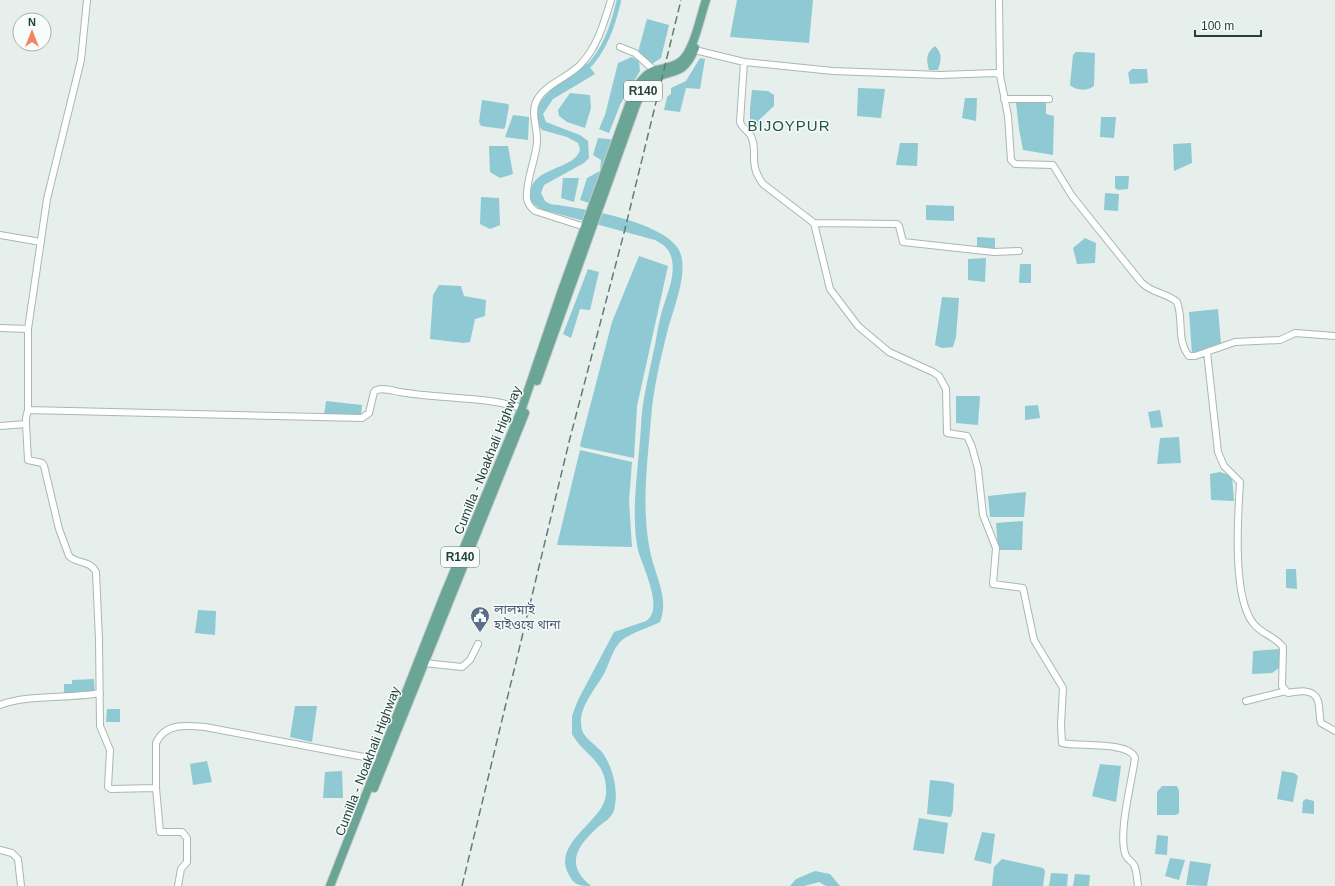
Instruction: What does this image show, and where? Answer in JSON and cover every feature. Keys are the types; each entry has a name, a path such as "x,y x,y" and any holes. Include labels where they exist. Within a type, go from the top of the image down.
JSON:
{"main road":[{"name":"R140","path":"615,153 643,89 656,78 681,69 688,63 706,0"},
{"name":"R140","path":"615,153 634,91 639,83 654,70 678,63 691,51 711,0"},
{"name":"Cumilla - Noakhali Highway","path":"330,886 502,461 615,153"},
{"name":"R140","path":"336,886 502,461 527,410 588,228"}],"street":[{"path":"87,0 81,60 50,185 28,329 28,410 26,418 28,460 42,463 44,466 59,529 68,556 72,559 90,564 96,572 100,726 110,750 109,788 156,788"},
{"path":"588,228 535,211 530,206 527,193 537,141 534,112 537,100 545,90 579,66 591,51 604,23 611,0"},
{"path":"999,1 1000,74 1008,116 1010,160 1012,162 1053,165 1072,196 1141,282 1151,292 1166,296 1178,302 1180,308 1182,342 1188,355 1196,356 1234,342 1280,340 1289,334 1295,333 1335,336"},
{"path":"620,47 635,53 654,70"},
{"path":"691,51 744,62 833,71 940,74 994,72 1000,74"},
{"path":"744,62 740,122 751,137 753,168 756,176 763,184 814,223 897,224 899,226 903,242 994,252 1019,251"},
{"path":"1004,99 1049,99"},
{"path":"814,223 830,289 858,326 889,352 933,372 943,382 946,389 947,433 967,436 972,447 978,469 983,515 996,548 993,584 1023,588 1034,640 1063,688 1061,725 1062,743 1113,747 1128,750 1134,754 1135,758 1125,815 1124,843 1126,856 1134,864 1136,869 1138,886"},
{"path":"0,235 41,242"},
{"path":"0,328 28,329"},
{"path":"1207,352 1218,452 1224,466 1240,482 1237,522 1241,580 1249,617 1258,630 1280,643 1283,647 1282,686 1288,694 1305,691 1314,696 1318,701 1321,723 1335,731"},
{"path":"28,410 362,418 369,413 374,392 379,389 411,394 496,401 522,408"},
{"path":"0,426 26,424"},
{"path":"424,663 462,668 470,660 478,644"},
{"path":"1246,701 1286,691"},
{"path":"0,705 18,699 61,698 100,694"},
{"path":"178,886 181,869 187,862 187,838 182,832 160,832 156,788 156,743 162,734 179,725 205,727 380,760"},
{"path":"0,850 12,853 18,859 21,886"}],"water":[{"path":"737,0 813,0 809,43 730,37"},
{"path":"647,19 669,25 661,58 652,64 638,52"},
{"path":"935,46 941,57 940,63 938,70 929,70 927,63 928,54"},
{"path":"1076,52 1095,53 1094,86 1089,89 1082,90 1070,85 1073,55"},
{"path":"632,57 639,61 640,71 620,105 609,133 599,129 605,115 618,63"},
{"path":"700,58 705,59 700,89 686,88 680,112 664,110 667,97 671,94 671,88 686,81"},
{"path":"586,62 595,74 553,99 543,114 546,122 580,135 588,141 589,158 584,163 544,185 541,193 545,201 550,204 620,218 656,231 670,240 679,250 682,259 679,292 667,333 655,386 646,473 646,509 649,545 662,592 662,615 660,622 630,635 619,643 605,672 584,707 582,714 581,722 583,733 606,758 612,772 616,795 612,815 590,834 579,849 576,856 578,871 591,886 575,883 569,875 565,863 567,853 572,842 597,814 603,804 606,794 606,783 599,766 577,742 572,734 572,716 578,700 614,632 646,621 651,615 653,607 651,587 638,550 636,536 636,488 644,399 659,323 671,282 673,267 668,250 655,240 540,209 531,202 531,190 535,181 542,175 569,162 576,157 580,149 578,143 567,137 542,130 537,119 537,109 542,100 550,91"},
{"path":"1132,69 1147,69 1148,83 1130,84 1128,73"},
{"path":"858,88 885,89 881,118 857,116"},
{"path":"752,90 768,91 774,95 774,106 760,119 759,126 750,126"},
{"path":"570,93 590,95 591,108 585,128 567,122 559,116 558,110"},
{"path":"965,98 977,98 976,121 962,118"},
{"path":"482,100 508,104 509,106 505,128 481,126 479,122"},
{"path":"1016,103 1046,103 1046,114 1054,116 1053,155 1023,150"},
{"path":"513,115 529,117 528,140 505,137"},
{"path":"1101,117 1116,117 1114,138 1100,137"},
{"path":"598,138 616,140 589,203 580,200 587,178 600,171 601,160 593,155"},
{"path":"900,143 918,143 917,166 896,165"},
{"path":"1191,143 1192,163 1174,171 1173,144"},
{"path":"489,146 508,146 513,174 500,178 490,172"},
{"path":"1115,176 1129,176 1128,189 1118,190 1115,188"},
{"path":"563,178 579,178 574,202 561,198"},
{"path":"1105,193 1119,194 1118,211 1104,210"},
{"path":"481,197 499,198 500,225 490,229 480,224"},
{"path":"926,205 954,206 954,221 926,220"},
{"path":"977,237 995,238 995,249 977,248"},
{"path":"1085,238 1096,243 1095,263 1077,264 1073,248"},
{"path":"639,256 668,266 637,406 634,458 581,447 580,445 612,322"},
{"path":"986,258 985,282 968,280 968,259"},
{"path":"1020,264 1031,264 1031,283 1019,283"},
{"path":"588,269 599,272 590,310 580,309 571,338 563,334"},
{"path":"439,285 461,286 464,296 486,300 485,316 475,319 470,342 464,343 430,339 433,295"},
{"path":"942,297 959,298 956,337 953,347 942,348 935,345"},
{"path":"1218,309 1221,343 1192,354 1189,312"},
{"path":"956,396 980,396 978,425 956,423"},
{"path":"326,401 362,405 361,418 324,415"},
{"path":"1038,405 1040,418 1025,420 1025,406"},
{"path":"1160,410 1163,427 1151,428 1148,412"},
{"path":"1179,437 1181,463 1157,464 1160,438"},
{"path":"580,450 632,462 629,501 632,547 557,545"},
{"path":"1220,472 1232,476 1234,501 1211,500 1210,474"},
{"path":"1026,492 1024,517 990,517 988,496"},
{"path":"1023,521 1022,550 998,550 996,523"},
{"path":"1286,569 1296,569 1297,589 1286,588"},
{"path":"198,610 216,611 215,635 195,633"},
{"path":"1279,649 1279,668 1272,673 1252,674 1253,651"},
{"path":"94,679 95,694 64,694 64,684 72,684 72,680"},
{"path":"295,706 317,706 312,742 290,737"},
{"path":"107,709 120,709 120,722 106,722"},
{"path":"207,761 212,782 193,785 190,764"},
{"path":"1100,764 1121,766 1116,802 1092,796"},
{"path":"342,771 343,798 323,798 325,772"},
{"path":"1282,771 1294,773 1298,776 1293,802 1277,799"},
{"path":"930,780 954,784 953,810 951,817 927,814"},
{"path":"1162,786 1177,786 1179,791 1179,813 1176,815 1157,815 1157,792"},
{"path":"1306,799 1314,801 1314,814 1302,813 1303,801"},
{"path":"919,818 948,823 944,854 913,850"},
{"path":"982,832 995,834 991,864 974,860"},
{"path":"1157,835 1168,836 1167,855 1155,854"},
{"path":"1170,858 1185,860 1179,880 1165,876"},
{"path":"1002,859 1043,868 1045,871 1043,886 992,886 994,867"},
{"path":"1190,861 1211,864 1207,886 1186,885"},
{"path":"815,871 830,874 840,886 826,886 819,882 804,886 790,886 796,879"},
{"path":"1051,873 1068,874 1067,886 1049,886"},
{"path":"1075,874 1090,875 1089,886 1073,886"}],"waterway":[{"path":"586,69 593,62 603,46 614,19 619,0"}],"railway":[{"path":"462,886 570,438 624,233 681,0"}],"place":[{"name":"লালমাই হাইওয়ে থানা","path":"480,633"}],"district":[{"name":"BIJOYPUR","path":"789,126"}]}
